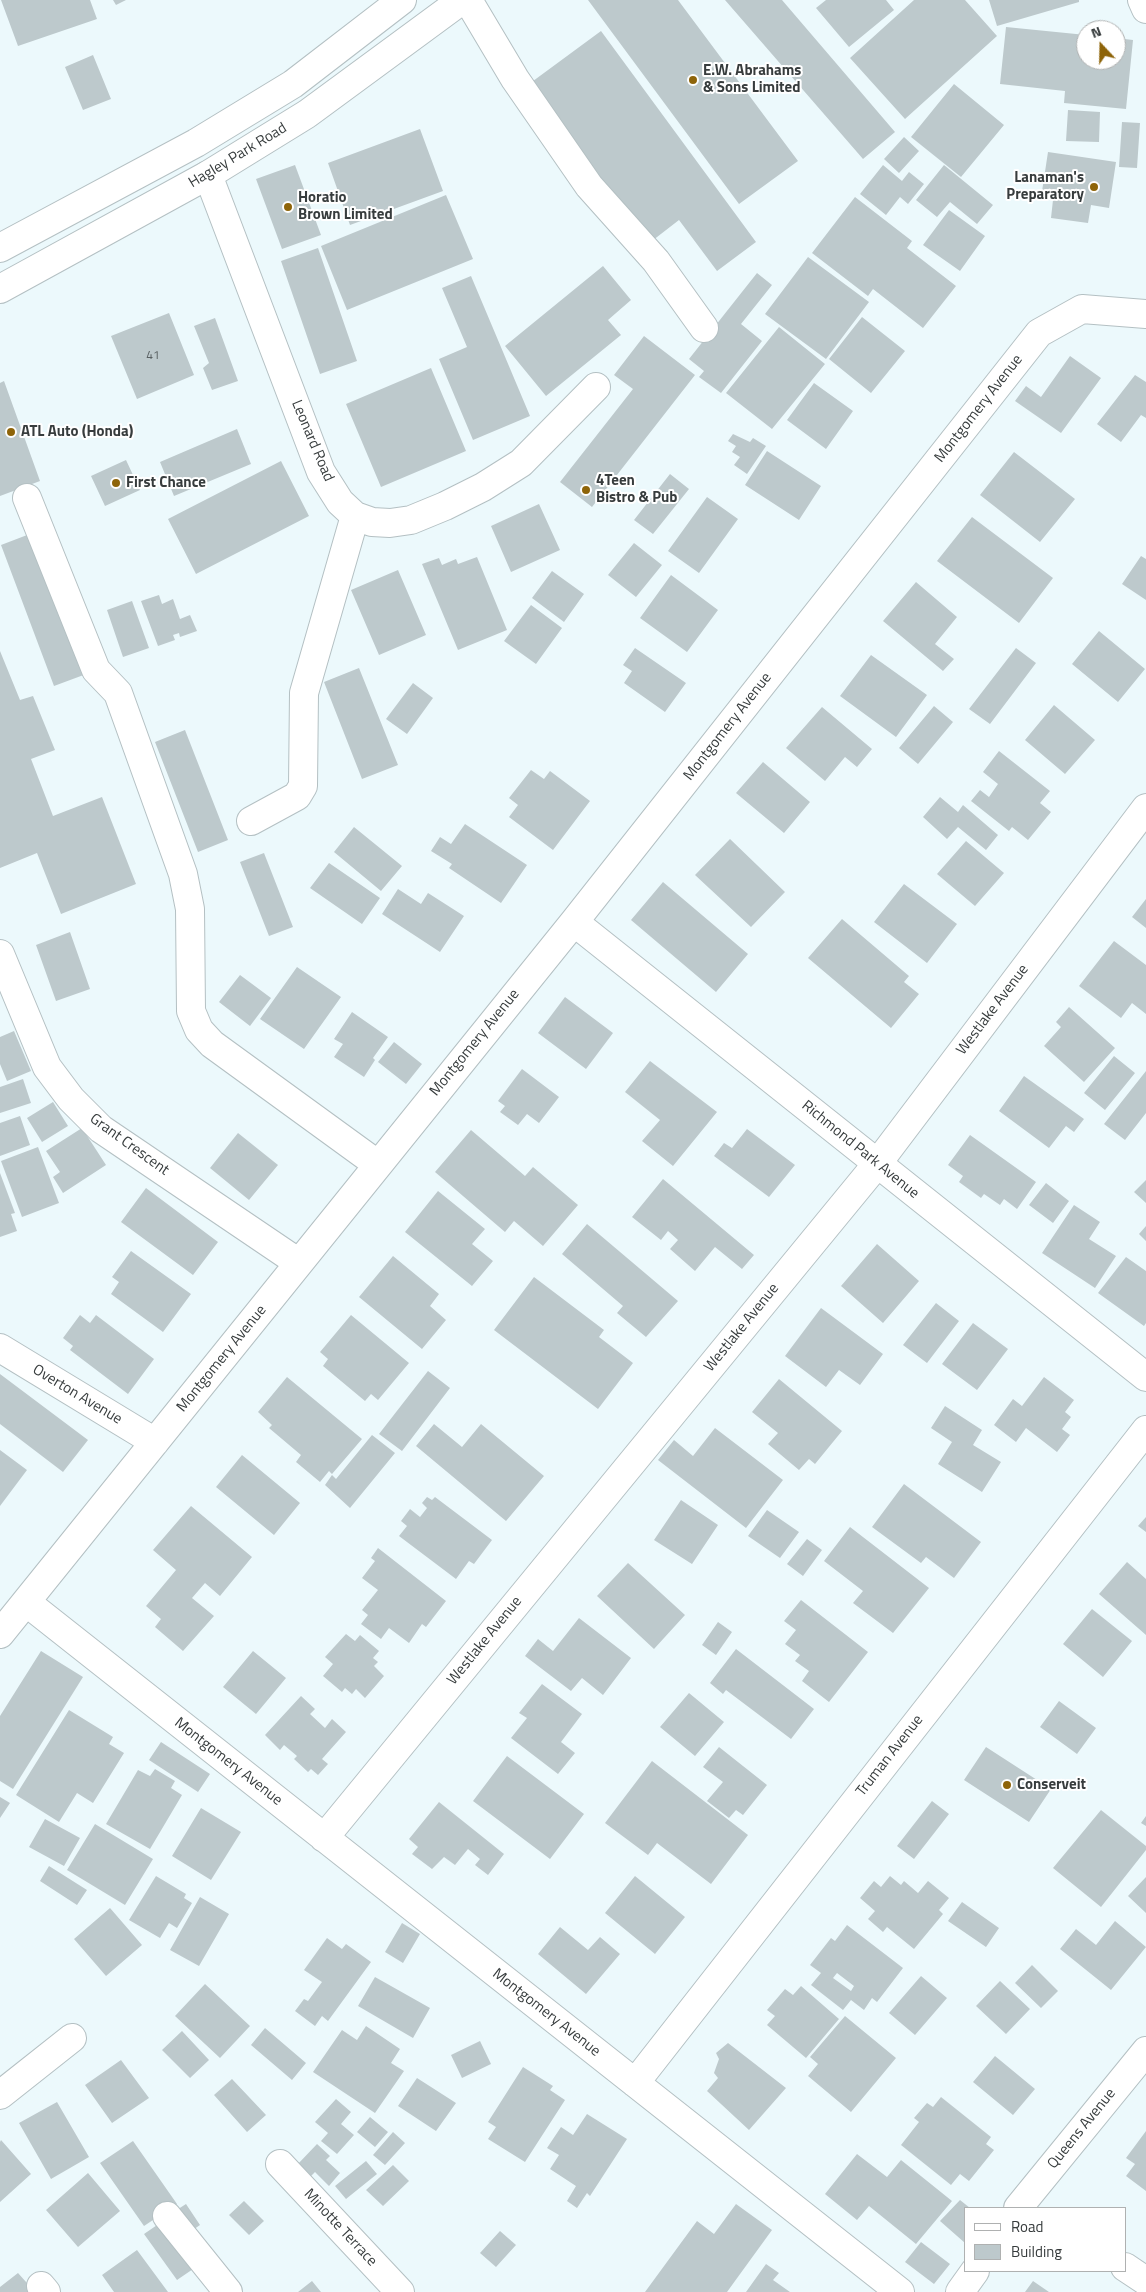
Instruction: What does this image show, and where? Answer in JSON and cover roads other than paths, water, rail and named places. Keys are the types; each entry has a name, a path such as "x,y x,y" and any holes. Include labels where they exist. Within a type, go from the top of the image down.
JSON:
{"street":[{"path":"0,248 196,143 293,84 402,0"},
{"name":"Hagley Park Road","path":"0,289 208,175 307,114 462,0"},
{"path":"468,0 515,79 589,186 656,261 704,328"},
{"path":"1142,0 1146,9"},
{"name":"Leonard Road","path":"208,175 321,472 340,502 355,516"},
{"name":"Montgomery Avenue","path":"900,2292 26,1602 377,1164 574,922 1039,333 1082,309 1146,314"},
{"path":"251,820 297,796 303,786 304,693 355,516 372,522 411,520 483,487 521,463 596,387"},
{"path":"27,498 96,670 118,693 183,874 190,909 191,1011 200,1030 212,1044 377,1164"},
{"name":"Westlake Avenue","path":"324,1838 877,1164 1146,808"},
{"name":"Richmond Park Avenue","path":"574,922 1146,1377"},
{"name":"Grant Crescent","path":"0,954 47,1066 71,1099 101,1129 299,1263"},
{"name":"Overton Avenue","path":"0,1348 155,1442"},
{"name":"Truman Avenue","path":"635,2083 1146,1430"},
{"path":"0,1634 26,1602"},
{"path":"0,2095 72,2038"},
{"name":"Queens Avenue","path":"1026,2206 1146,2050"},
{"name":"Minotte Terrace","path":"280,2164 400,2292"},
{"path":"167,2216 228,2292"},
{"path":"1126,2268 1146,2281"},
{"path":"960,2292 974,2272"}],"place":[{"name":"E.W. Abrahams & Sons Limited","path":"693,80"},
{"name":"Lanaman's Preparatory","path":"1094,187"},
{"name":"Horatio Brown Limited","path":"288,207"},
{"name":"ATL Auto (Honda)","path":"11,432"},
{"name":"First Chance","path":"116,483"},
{"name":"4Teen Bistro & Pub","path":"586,490"},
{"name":"Conserveit","path":"1007,1785"}]}
